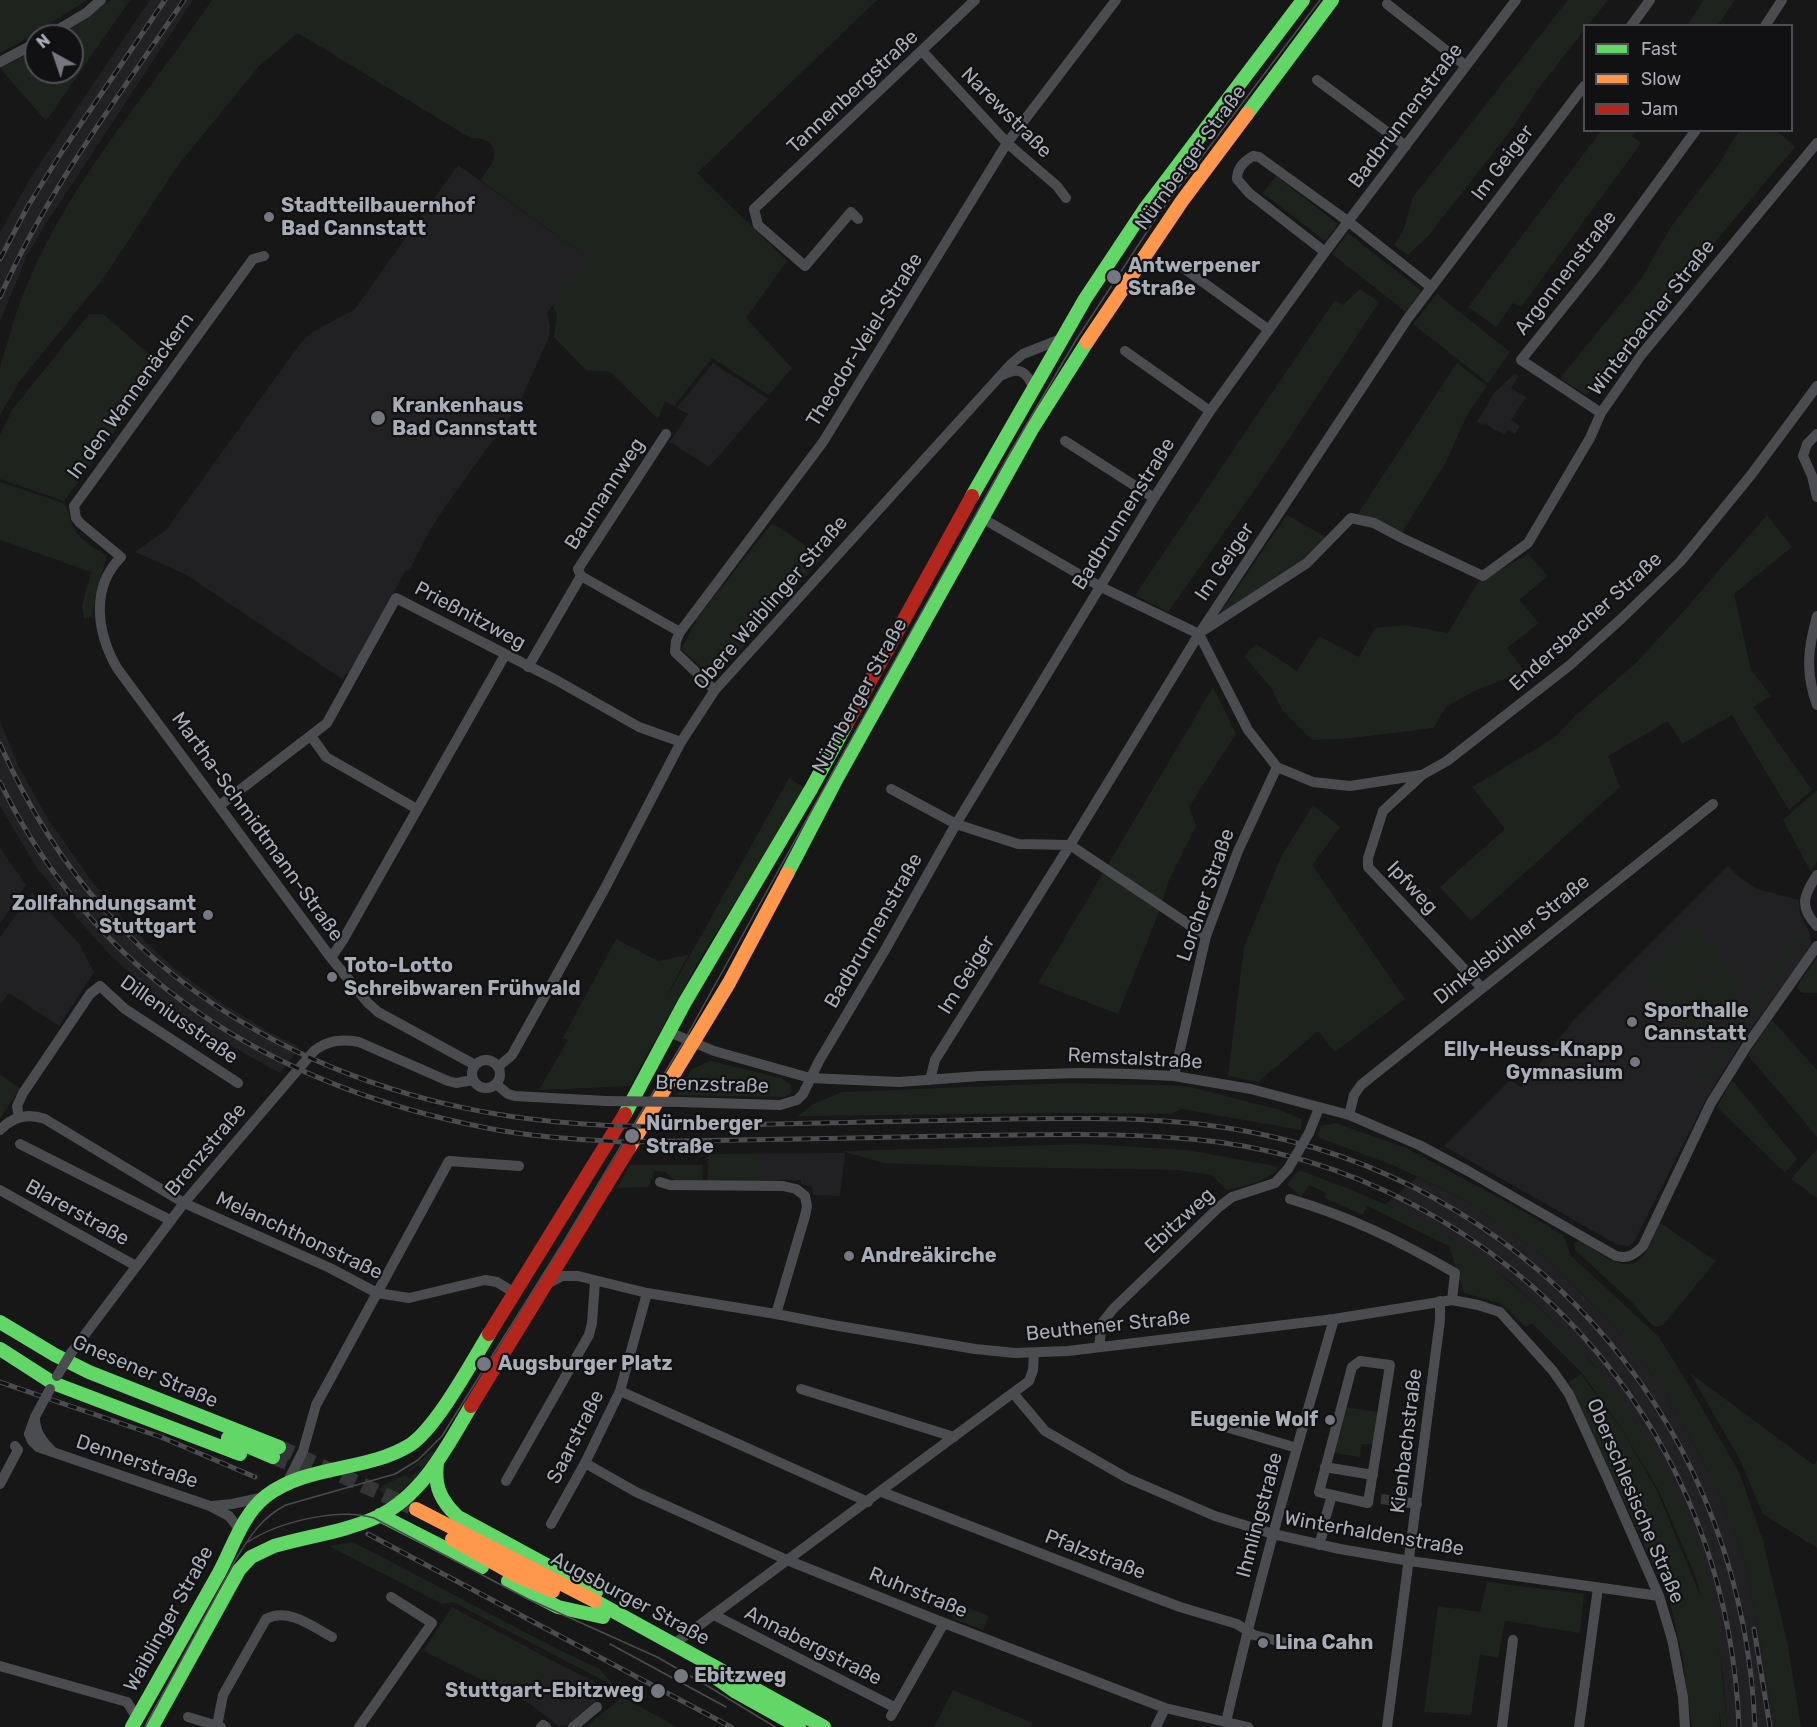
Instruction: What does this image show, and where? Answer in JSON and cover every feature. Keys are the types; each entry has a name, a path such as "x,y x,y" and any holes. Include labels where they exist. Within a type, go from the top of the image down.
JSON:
{"main road":[{"name":"Nürnberger Straße","path":"287,1483 397,1452 426,1430 441,1410 601,1155 639,1090 704,968 811,789 1033,387 1101,273 1144,210 1303,0"},
{"name":"Nürnberger Straße","path":"437,1463 729,983 837,778 1032,429 1087,342 1213,158 1332,0"},
{"name":"Gnesener Straße","path":"0,1322 55,1355 89,1372 274,1456"},
{"name":"Gnesener Straße","path":"0,1332 93,1382 274,1456"},
{"path":"0,1348 53,1382 274,1456"},
{"path":"380,1515 398,1504 437,1463"},
{"path":"437,1463 435,1477 437,1491 443,1502 458,1517 593,1590 623,1616"},
{"path":"240,1530 265,1497 287,1483"},
{"name":"Augsburger Straße","path":"799,1727 623,1626 541,1585 515,1575 411,1512 623,1616 824,1727"},
{"path":"380,1515 558,1607 603,1617"},
{"name":"Waiblinger Straße","path":"152,1727 231,1581 254,1554 269,1547 342,1528 380,1515"},
{"name":"Waiblinger Straße","path":"134,1722 222,1568 240,1530"}],"street":[{"path":"67,24 86,13 101,0"},
{"name":"Tannenbergstraße","path":"858,219 851,212 805,266 758,225 754,209 975,0"},
{"name":"Theodor-Veiel-Straße","path":"680,632 823,442 1007,143 1116,0"},
{"name":"Badbrunnenstraße","path":"810,1078 956,825 1154,498 1210,411 1325,252 1516,0"},
{"path":"1632,24 1650,0"},
{"path":"1766,24 1782,0"},
{"path":"1387,4 1466,66"},
{"path":"0,62 24,49"},
{"name":"Narewstraße","path":"922,51 1007,143 1057,186 1066,198"},
{"path":"1317,80 1406,146"},
{"name":"Im Geiger","path":"930,1080 935,1060 1199,634 1408,318 1583,87"},
{"name":"Argonnenstraße","path":"1601,413 1521,360 1598,264 1695,132"},
{"name":"Winterbacher Straße","path":"1199,634 1307,563 1351,518 1374,523 1484,576 1528,543 1590,438 1601,413 1642,354 1817,143"},
{"path":"1325,252 1249,193 1237,179 1240,167 1252,156 1259,158 1349,222 1431,287"},
{"name":"In den Wannenäckern","path":"121,557 80,523 76,518 74,506 253,260 264,256"},
{"path":"1178,264 1269,330"},
{"name":"Obere Waiblinger Straße","path":"498,1067 512,1055 604,890 681,742 715,690 1023,354 1061,339"},
{"path":"1125,351 1210,411"},
{"path":"1001,377 1011,371 1019,370 1029,375 1033,387"},
{"name":"Endersbacher Straße","path":"1422,776 1448,761 1570,665 1680,562 1751,475 1817,386"},
{"name":"Baumannweg","path":"528,667 581,576 578,569 666,434"},
{"path":"1817,434 1807,444 1803,456 1812,476 1817,496"},
{"path":"1065,441 1154,498"},
{"path":"982,518 1101,587 1199,634 1248,730 1277,767 1314,782 1350,786 1422,776"},
{"name":"Martha-Schmidtmann-Straße","path":"121,557 108,574 100,598 99,623 106,649 117,668 331,958 368,1003 378,1012 475,1065"},
{"path":"581,576 680,632 675,652 715,690"},
{"name":"Prießnitzweg","path":"219,806 327,723 396,598 556,680 639,727 681,742"},
{"path":"1817,616 1809,645 1809,670 1817,705"},
{"path":"331,958 344,940 505,655"},
{"path":"311,736 326,757 417,809"},
{"name":"Lorcher Straße","path":"1174,1076 1206,936 1238,851 1277,767"},
{"name":"Ipfweg","path":"1422,776 1383,811 1368,858 1368,867 1482,988"},
{"path":"891,789 956,825 1018,844 1070,845 1206,936"},
{"name":"Dinkelsbühler Straße","path":"1349,1115 1354,1095 1361,1085 1713,804"},
{"path":"1817,875 1804,899 1806,912 1817,927"},
{"name":"Remstalstraße","path":"669,1032 714,1051 810,1078 855,1082 1078,1073 1174,1076 1251,1089 1349,1115 1419,1145 1616,1256 1630,1257 1643,1246 1711,1102 1746,1047 1817,946"},
{"name":"Dilleniusstraße","path":"19,1117 17,1106 23,1093 90,994 100,986 125,1009 238,1083"},
{"name":"Brenzstraße","path":"35,1417 71,1353 184,1203 294,1074 322,1045 335,1040 359,1042 448,1081 456,1083 473,1080"},
{"path":"488,1060 498,1067 500,1074 496,1084 490,1088 482,1088 473,1080 472,1071 481,1061 488,1060"},
{"name":"Brenzstraße","path":"496,1084 508,1094 515,1096 756,1105 791,1104 803,1094 810,1078"},
{"name":"Ebitzweg","path":"1099,1347 1102,1323 1113,1309 1218,1207 1232,1197 1275,1183 1288,1169 1309,1133 1319,1108"},
{"name":"Melanchthonstraße","path":"19,1117 27,1115 45,1119 184,1203 330,1268 377,1293 409,1298 485,1280 496,1282 513,1292"},
{"path":"0,1130 19,1117"},
{"path":"20,1144 171,1220"},
{"path":"287,1483 305,1444 316,1405 449,1161 519,1166"},
{"path":"660,1182 670,1185 783,1186 796,1189 805,1196 807,1206 805,1216 776,1314"},
{"name":"Blarerstraße","path":"0,1190 136,1266"},
{"path":"1290,1199 1344,1216 1380,1232 1455,1273 1452,1300"},
{"path":"567,1250 568,1261 578,1276"},
{"path":"547,1284 562,1276 578,1276"},
{"name":"Beuthener Straße","path":"578,1276 647,1293 975,1349 1034,1353 1334,1319 1440,1301 1452,1300 1500,1312"},
{"path":"506,1481 589,1335 595,1282"},
{"name":"Saarstraße","path":"550,1524 585,1463 620,1391 647,1293"},
{"name":"Kienbachstraße","path":"1388,1727 1440,1320 1440,1301"},
{"name":"Oberschlesische Straße","path":"1500,1312 1553,1371 1569,1394 1659,1596 1672,1639 1683,1696 1685,1727"},
{"name":"Ihmlingstraße","path":"1226,1722 1247,1629 1334,1319"},
{"path":"674,1644 1029,1381 1033,1370 1034,1353"},
{"path":"1360,1361 1390,1365 1373,1475 1375,1498 1368,1503 1318,1492 1352,1367 1360,1361"},
{"path":"801,1389 954,1437"},
{"path":"620,1391 868,1502"},
{"name":"Winterhaldenstraße","path":"1013,1393 1045,1431 1127,1478 1215,1516 1319,1545 1410,1561 1659,1596"},
{"name":"Dennerstraße","path":"35,1417 35,1428 52,1451 210,1506 229,1516 240,1530"},
{"path":"1209,1422 1297,1448"},
{"path":"0,1484 18,1450 15,1446"},
{"name":"Ruhrstraße","path":"585,1463 636,1492 787,1560 944,1623 1165,1708 1248,1727"},
{"path":"1325,1467 1373,1475"},
{"name":"Pfalzstraße","path":"882,1492 1122,1586 1237,1624 1254,1635 1298,1646"},
{"path":"1326,1516 1332,1495"},
{"name":"Dennerstraße","path":"210,1506 265,1497"},
{"path":"1398,1501 1417,1504"},
{"path":"1319,1545 1323,1532"},
{"path":"1579,1727 1598,1588"},
{"path":"359,1727 432,1623 391,1597"},
{"path":"188,1717 219,1726 223,1695 266,1619 283,1614 332,1637"},
{"name":"Annabergstraße","path":"714,1615 893,1712 944,1623"},
{"path":"1502,1727 1513,1640"},
{"path":"0,1666 127,1702 134,1722"},
{"path":"573,1727 597,1707"},
{"path":"1156,1727 1165,1708"},
{"path":"541,1727 543,1725 546,1727"}],"shaded area":[{"path":"0,0 87,0 49,24 24,24 24,40 0,53"},
{"path":"111,0 130,0 84,66 84,24 77,24"},
{"path":"150,0 193,0 45,225 26,258 0,322 0,232 34,172"},
{"path":"212,0 877,0 697,173 787,261 746,318 792,368 769,395 712,358 674,406 665,401 658,419 610,372 586,370 554,337 557,314 552,305 587,257 480,180 494,158 492,145 485,140 472,139 298,33 259,66 179,164 105,276 19,382 0,415 2,360 26,287 47,243 71,200 98,159"},
{"path":"1568,0 1608,0 1589,24 1583,24 1583,31 1536,92 1511,130 1428,236 1408,255 1394,245 1404,228 1413,197"},
{"path":"1704,0 1735,0 1719,24 1688,24"},
{"path":"24,56 24,84 72,84 46,121 0,68"},
{"path":"1600,132 1635,132 1632,136 1641,143 1521,307 1513,303 1496,327 1468,307"},
{"path":"1738,132 1778,132 1795,147 1586,395 1560,378 1641,279 1671,227 1719,164"},
{"name":"Krankenhaus Bad Cannstatt","path":"458,165 587,257 547,313 550,326 549,337 519,404 430,530 349,675 346,673 342,679 185,574 135,552 166,530 302,341 314,331 354,310"},
{"path":"1276,176 1338,224 1325,241 1263,193"},
{"path":"1348,233 1422,291 1406,312 1332,254"},
{"path":"1360,289 1379,302 1267,472 1168,612 1135,595 1335,300 1343,305"},
{"path":"1437,294 1510,352 1488,383 1413,324"},
{"path":"89,314 103,314 163,366 64,501 0,479 0,435 12,410"},
{"path":"713,363 768,399 709,467 670,442 688,414 677,408"},
{"path":"1457,363 1487,386 1468,413 1446,462 1401,534 1357,515"},
{"path":"1515,373 1519,376 1511,388 1526,397 1511,420 1520,426 1515,434 1508,430 1504,435 1484,423 1483,425 1477,422 1494,393"},
{"path":"0,482 63,503 73,527 81,537 107,555 92,616 84,619 82,606 91,572 0,540"},
{"path":"1287,515 1326,537 1302,561 1216,619"},
{"path":"1767,515 1792,547 1734,594 1751,670 1771,696 1753,707 1812,790 1789,810 1732,715 1682,744 1668,721 1608,756 1620,787 1471,921 1440,887 1505,829 1472,787 1554,738 1576,715 1636,663"},
{"path":"772,523 823,557 714,679 681,649 699,616"},
{"path":"1528,554 1548,576 1519,600 1539,623 1507,648 1525,672 1478,689 1447,706 1433,728 1353,738 1312,740 1282,710 1272,689 1244,656 1256,644 1297,671 1319,636 1359,657 1375,628 1405,625 1448,633 1478,582"},
{"path":"1213,687 1236,734 1189,807 1196,826 1169,880 1158,915 1118,1014 1038,983"},
{"path":"0,721 19,767 46,816 115,910 174,968 223,1004 271,1033 300,1047 280,1073 207,1033 162,1002 111,956 76,917 35,865 0,806"},
{"path":"789,778 806,789 701,957 630,1086 539,1090 568,1040 563,1038 616,939 658,961 688,955 664,1002"},
{"path":"1817,790 1817,861 1811,872 1783,820"},
{"path":"1313,805 1340,827 1312,865 1405,999 1335,1052 1318,1031 1258,1082 1228,1076 1244,947 1281,857"},
{"path":"0,848 26,885 0,924"},
{"name":"Elly-Heuss-Knapp Gymnasium","path":"1728,866 1740,878 1758,889 1799,900 1800,914 1809,931 1811,941 1809,949 1741,1043 1706,1099 1634,1242 1629,1246 1618,1245 1444,1146 1510,1080 1521,1087 1573,1021"},
{"path":"32,892 80,945 94,972 59,1026 9,993 0,1005 0,937"},
{"path":"1693,925 1724,956 1673,1007 1642,976"},
{"path":"1797,932 1803,936 1707,1080 1700,1075"},
{"path":"1817,958 1817,993 1802,993 1797,988"},
{"path":"1722,962 1746,985 1699,1033 1675,1010"},
{"path":"1772,1020 1817,1070 1817,1137 1748,1055"},
{"path":"710,1061 781,1078 790,1084 791,1093 785,1097 676,1095 692,1069"},
{"path":"0,1075 20,1088 0,1119"},
{"path":"1732,1080 1797,1159 1785,1173 1717,1107"},
{"path":"1067,1083 1186,1086 1277,1109 1302,1119 1301,1130 1181,1109 1172,1114 798,1116 813,1104 842,1092"},
{"path":"1335,1123 1406,1148 1563,1235 1571,1256 1658,1336 1740,1474 1763,1541 1788,1646 1801,1727 1775,1727 1745,1560 1713,1480 1663,1388 1618,1331 1550,1261 1463,1199 1395,1166 1317,1137 1321,1126"},
{"path":"1088,1144 1187,1150 1280,1167 1262,1180 1226,1190 1212,1175 1177,1170 883,1163 842,1151"},
{"path":"1817,1149 1817,1198 1791,1179"},
{"path":"845,1153 840,1196 813,1195 812,1187 801,1184 801,1180 761,1181 707,1162 709,1154"},
{"path":"709,1154 760,1154 761,1181 707,1181"},
{"path":"630,1165 702,1165 703,1182 677,1182 665,1172 654,1171 649,1187 617,1188"},
{"path":"1299,1170 1396,1209 1451,1239 1493,1269 1534,1303 1572,1341 1608,1383 1639,1427 1667,1473 1689,1521 1706,1570 1720,1654 1727,1727 1721,1727 1719,1707 1720,1727 1692,1727 1683,1660 1669,1598 1569,1382 1581,1374 1622,1430 1657,1491 1701,1597 1695,1575 1659,1491 1621,1428 1582,1373 1532,1323 1526,1327 1500,1303 1464,1293 1449,1246 1367,1206 1363,1215 1325,1198 1326,1193 1309,1185 1301,1197 1287,1184"},
{"path":"1417,1177 1463,1199 1550,1261 1618,1331 1663,1388 1713,1480 1745,1560 1775,1727 1727,1727 1723,1675 1706,1571 1672,1485 1635,1420 1592,1363 1548,1316 1511,1282 1451,1239 1386,1204"},
{"path":"1659,1222 1716,1261 1663,1325 1656,1327 1575,1250 1574,1243 1579,1241 1604,1256 1630,1264 1638,1261 1645,1253"},
{"path":"1690,1373 1814,1465 1817,1460 1817,1548 1763,1514 1740,1460"},
{"path":"1344,1407 1379,1412 1374,1445 1361,1444 1360,1457 1334,1453"},
{"path":"432,1451 434,1453 415,1478 396,1496 393,1493 387,1498 380,1490 383,1485 406,1475 409,1478 421,1468 418,1465 408,1471"},
{"path":"353,1542 561,1651 600,1669 614,1686 453,1602 442,1604 329,1546"},
{"path":"1487,1582 1584,1594 1580,1633 1505,1621 1498,1658 1480,1654 1471,1715 1424,1712 1438,1606 1480,1612"},
{"path":"957,1604 987,1615 983,1630 952,1618"},
{"path":"452,1607 551,1660 529,1703 423,1651"},
{"path":"551,1660 593,1681 601,1689 602,1694 589,1709 568,1725 558,1726 529,1703"},
{"path":"953,1690 1033,1723 1031,1727 934,1727"},
{"path":"622,1697 677,1727 586,1727"}],"tunnel":[{"path":"279,1447 411,1507"},
{"path":"273,1457 310,1471"},
{"path":"1381,1499 1398,1501"}],"tram line":[{"path":"145,1727 236,1559 263,1521 286,1505 395,1474 418,1460 442,1436 564,1241 685,1039 1008,456 1076,340 1158,215 1320,0"},
{"path":"248,1542 275,1528 309,1518 344,1514 374,1518 528,1599 657,1657 775,1727"},
{"path":"610,1644 726,1707"}],"railway":[{"path":"0,259 28,206 63,150 165,0"},
{"path":"0,297 39,219 62,181 184,0"},
{"path":"0,744 22,790 74,873 138,944 175,976 215,1005 259,1032 295,1051 371,1082 449,1105 490,1113 596,1125 672,1126 1076,1118 1205,1125 1237,1129 1318,1149 1366,1166 1413,1187 1457,1211 1499,1239 1576,1305 1610,1343 1642,1385 1670,1429 1694,1475 1714,1523 1730,1572 1743,1623 1751,1674 1755,1727"},
{"path":"0,782 40,852 87,914 141,968 200,1014 265,1053 335,1084 409,1109 504,1131 622,1142 1084,1134 1151,1136 1218,1142 1276,1153 1333,1170 1388,1192 1440,1220 1489,1252 1535,1289 1578,1331 1616,1376 1643,1415 1667,1456 1687,1498 1718,1587 1728,1632 1739,1727"},
{"path":"0,1382 161,1437 255,1477"},
{"path":"368,1534 731,1727"},
{"path":"1754,1629 1770,1727"}],"traffic: fast":[{"path":"972,496 1085,299 1144,210 1303,0"},
{"path":"1247,114 1332,0"},
{"path":"787,874 837,778 1032,429 1087,342"},
{"path":"625,1114 685,1002 811,789 846,725"},
{"path":"0,1322 55,1355 89,1372 279,1447"},
{"path":"132,1727 219,1573 250,1512 266,1496 300,1478 375,1460 410,1445 442,1410 489,1334"},
{"path":"0,1349 53,1383 240,1454"},
{"path":"152,1727 239,1570 251,1557 274,1546 364,1522 393,1508 407,1497 432,1469 471,1406"},
{"path":"228,1438 273,1457"},
{"path":"437,1463 436,1472 440,1493 458,1517 596,1592"},
{"path":"380,1515 482,1567"},
{"path":"508,1581 558,1607 603,1617"},
{"path":"595,1601 824,1727"},
{"path":"712,1675 736,1692 799,1727"}],"traffic: slow":[{"path":"1087,342 1182,201 1247,114"},
{"path":"629,1148 729,983 787,874"},
{"path":"416,1509 595,1601"},
{"path":"452,1539 515,1575 553,1591"}],"traffic: jam":[{"path":"846,725 972,496"},
{"path":"489,1334 625,1114"},
{"path":"471,1406 629,1148"}],"place":[{"name":"Stadtteilbauernhof Bad Cannstatt","path":"269,217"},
{"name":"Antwerpener Straße","path":"1114,277"},
{"name":"Krankenhaus Bad Cannstatt","path":"378,418"},
{"name":"Zollfahndungsamt Stuttgart","path":"208,915"},
{"name":"Toto-Lotto Schreibwaren Frühwald","path":"332,977"},
{"name":"Sporthalle Cannstatt","path":"1632,1022"},
{"name":"Elly-Heuss-Knapp Gymnasium","path":"1635,1062"},
{"name":"Nürnberger Straße","path":"632,1136"},
{"name":"Andreäkirche","path":"849,1256"},
{"name":"Augsburger Platz","path":"484,1364"},
{"name":"Eugenie Wolf","path":"1330,1420"},
{"name":"Lina Cahn","path":"1263,1643"},
{"name":"Ebitzweg","path":"681,1676"},
{"name":"Stuttgart-Ebitzweg","path":"658,1691"}]}
